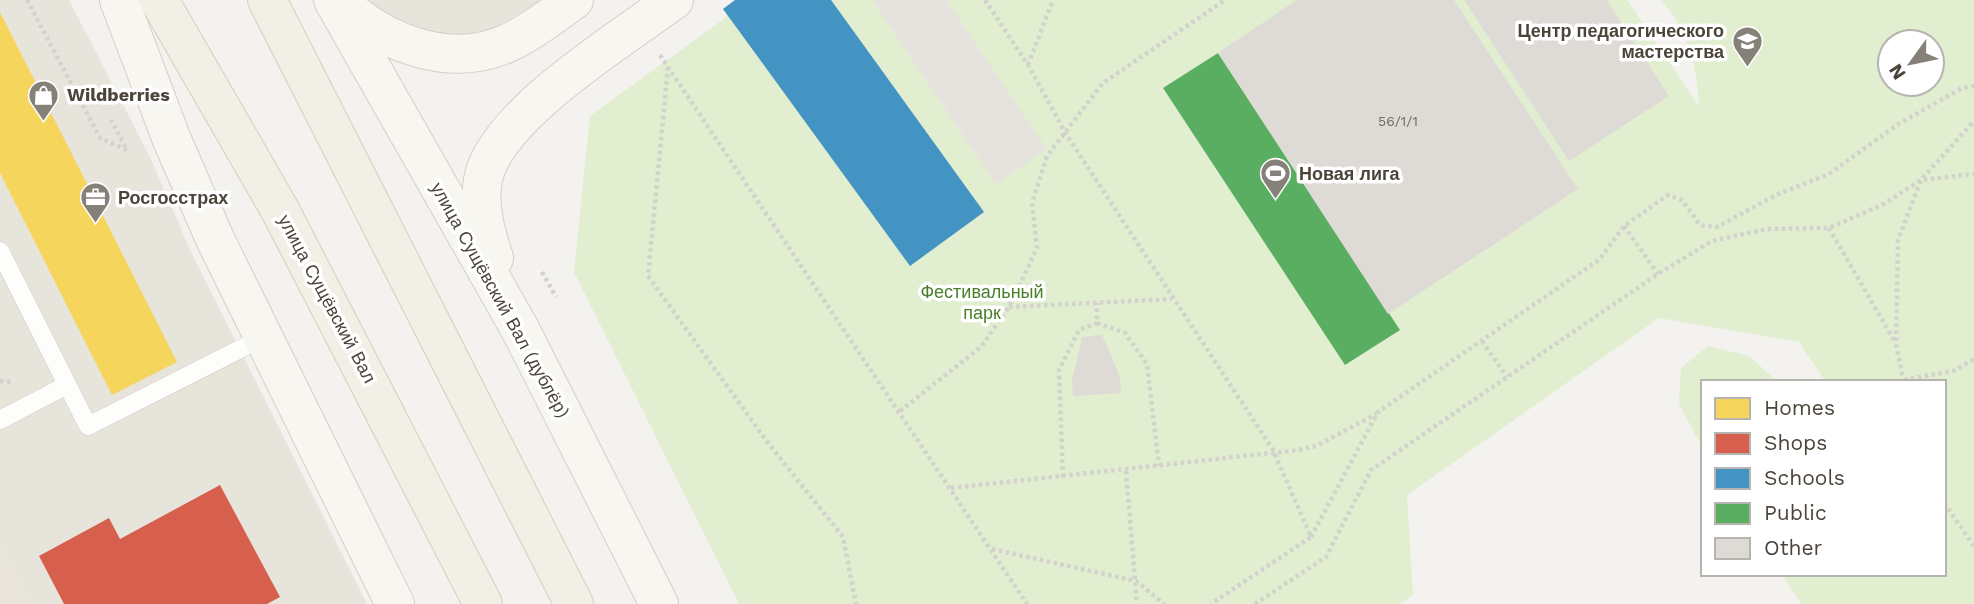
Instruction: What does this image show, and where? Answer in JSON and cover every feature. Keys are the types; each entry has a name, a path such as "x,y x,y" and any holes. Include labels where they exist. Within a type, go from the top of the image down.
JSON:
{"main road":[{"path":"119,0 172,140 262,338 395,604"},
{"name":"улица Сущёвский Вал","path":"159,0 280,210 484,604"},
{"path":"267,0 574,604"},
{"path":"335,0 360,20 412,47 466,53 509,43 573,0"},
{"name":"улица Сущёвский Вал (дублёр)","path":"335,0 520,329 659,604"},
{"path":"520,329 483,217 483,178 490,159 504,136 524,115 674,0"}],"lane":[{"path":"0,251 88,426 262,338"},
{"path":"0,420 67,385"}],"path":[{"path":"27,0 100,138 127,150 111,121"},
{"path":"985,0 1028,65 1066,134 1273,450 1311,537"},
{"path":"1028,65 1053,0"},
{"path":"900,412 981,347 1009,307 1037,248 1032,203 1047,156 1103,83 1225,0"},
{"path":"659,52 1027,604"},
{"path":"668,67 648,276 768,443 843,537 856,604"},
{"path":"951,488 1126,471 1317,446 1378,412 1600,259 1624,226 1668,195 1682,200 1700,225 1717,227 1778,194 1829,174 1897,125 1962,88 1974,86"},
{"path":"1255,604 1326,557 1371,470 1658,274 1712,241 1767,229 1829,228 1882,205 1921,180 1974,121"},
{"path":"1921,180 1974,174"},
{"path":"1904,380 1896,345 1898,240 1921,180"},
{"path":"1624,226 1658,274"},
{"path":"1829,228 1896,345"},
{"path":"542,272 556,297"},
{"path":"1009,307 1172,299"},
{"path":"1097,303 1097,323"},
{"path":"1063,477 1059,370 1079,330 1097,323 1125,333 1147,363 1159,467"},
{"path":"1482,341 1507,377"},
{"path":"1909,380 1953,371 1974,359"},
{"path":"1211,604 1311,537 1378,412"},
{"path":"1126,471 1137,604"},
{"path":"1946,506 1974,546"},
{"path":"992,549 1136,581 1164,604"}],"shaded area":[{"path":"0,0 69,0 150,157 191,252 367,604 0,604"},
{"path":"362,0 541,0 483,35 414,36"},
{"path":"872,0 946,0 1047,149 996,184"},
{"path":"0,543 36,604 0,604"}],"green space":[{"name":"Фестивальный парк","path":"735,0 1627,0 1699,106 1693,63 1684,35 1660,0 1974,0 1974,604 1802,604 1782,576 1946,576 1946,380 1825,380 1799,342 1659,318 1407,495 1413,595 1400,604 739,604 574,272 590,116 728,16 723,9"},
{"path":"1708,346 1749,356 1776,380 1701,380 1701,445 1679,404 1681,368"}],"building: Homes":[{"path":"0,12 177,362 112,395 0,173"}],"building: Shops":[{"path":"220,485 280,597 267,604 64,604 39,556 109,518 120,539"}],"building: Schools":[{"path":"735,0 831,0 984,212 910,266 723,9"}],"building: Public":[{"name":"Новая лига","path":"1218,53 1400,330 1345,365 1163,88"}],"building: Other":[{"path":"1297,0 1454,0 1578,189 1388,314 1218,53"},
{"path":"1464,0 1607,0 1669,96 1569,161"},
{"path":"1102,335 1120,377 1121,393 1073,396 1072,380 1082,337"}],"place":[{"name":"Центр педагогического мастерства","path":"1747,68"},
{"name":"Wildberries","path":"44,122"},
{"name":"Новая лига","path":"1276,201"},
{"name":"Росгосстрах","path":"95,225"}]}
